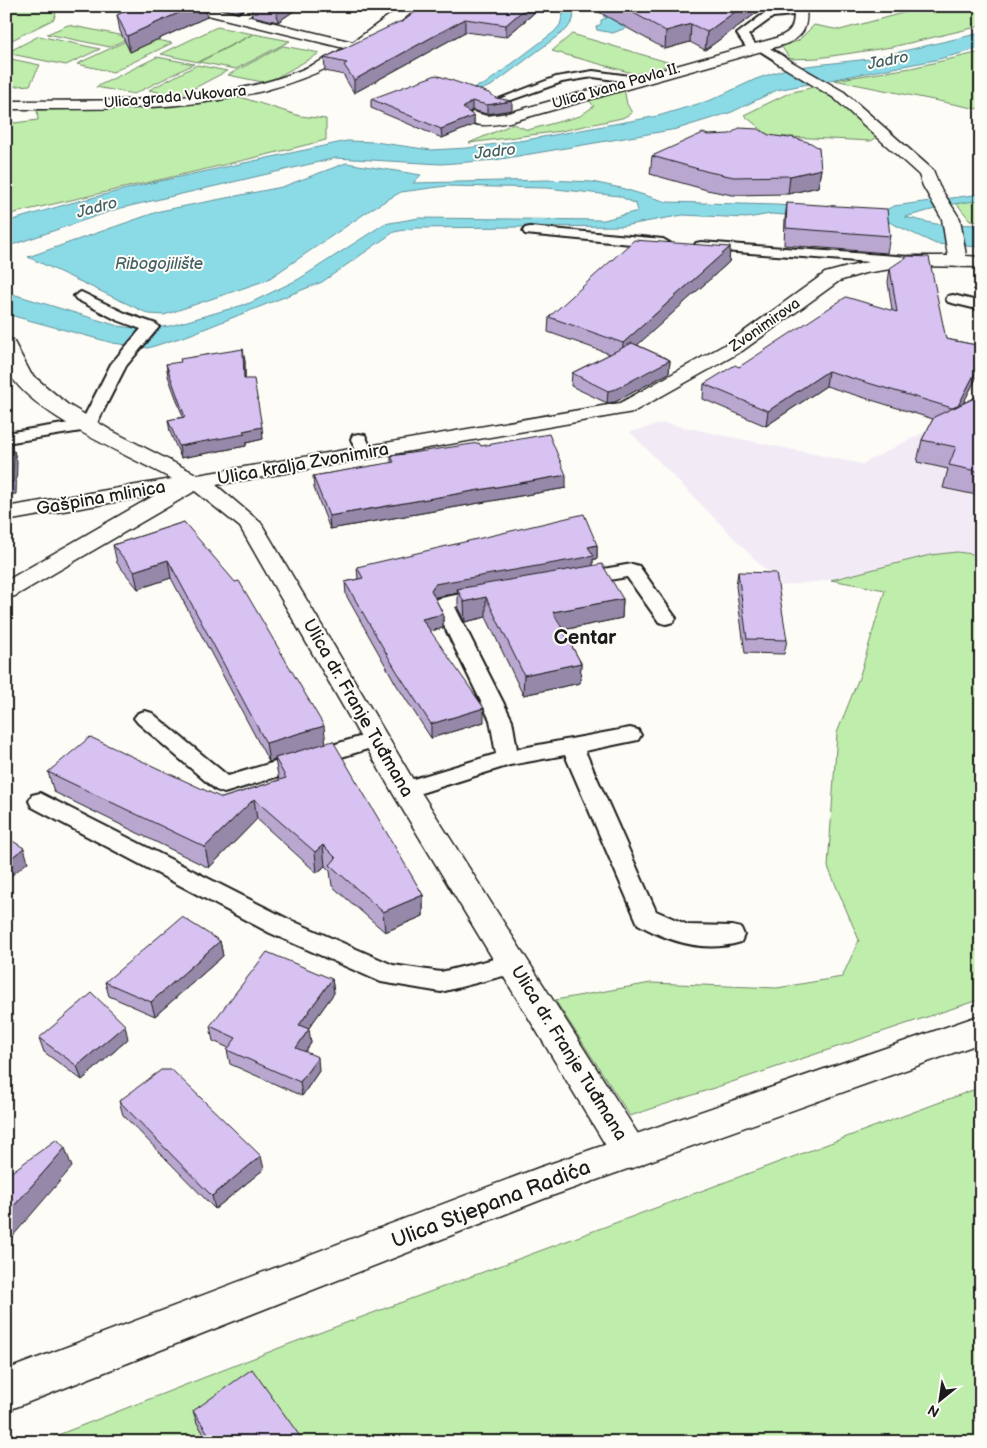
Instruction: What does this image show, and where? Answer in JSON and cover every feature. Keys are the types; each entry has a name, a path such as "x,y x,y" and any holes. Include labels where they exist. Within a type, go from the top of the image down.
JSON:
{"street":[{"path":"188,6 235,19 353,46"},
{"name":"Ulica grada Vukovara","path":"6,105 127,103 242,94 293,79 319,68 412,6"},
{"name":"Ulica Ivana Pavla II.","path":"473,117 487,122 510,117 792,37 801,24 799,9"},
{"path":"786,62 839,95 860,100 902,153 927,173 931,186 939,196 951,219 957,255"},
{"path":"910,261 957,255 981,262"},
{"name":"Zvonimirova","path":"626,408 736,347 832,277 863,268 910,261"},
{"name":"Ulica dr. Franje Tuđmana","path":"6,344 22,376 42,396 88,425 195,482 227,502 250,523 405,790 630,1153"},
{"name":"Ulica kralja Zvonimira","path":"6,591 195,482 361,446 626,408"},
{"name":"Gašpina mlinica","path":"6,514 195,482"},
{"name":"Ulica Stjepana Radića","path":"6,1391 538,1184 981,1029"}],"lane":[{"path":"235,19 260,6"},
{"path":"786,62 756,47 742,34 770,14 799,9"},
{"path":"497,102 560,79 593,74 637,80"},
{"path":"530,231 686,245 910,261"},
{"path":"6,438 88,425 119,364 151,327 122,317 81,296"},
{"path":"953,299 981,306"},
{"path":"557,583 632,570 666,618"},
{"path":"508,758 501,720 443,603 509,591"},
{"path":"146,718 224,785 376,739"},
{"path":"405,790 508,758 630,735"},
{"path":"572,746 647,917 668,930 700,937 732,935"},
{"path":"40,801 278,926 390,974 441,982 514,964"}],"shaded area":[{"path":"981,403 981,555 957,552 831,580 781,586 630,432 664,423 862,464"}],"green space":[{"path":"6,6 54,6 47,10 56,12 54,19 6,43"},
{"path":"928,6 981,6 981,26 892,47 818,58 790,59 781,46 798,41 814,25 840,30"},
{"path":"68,25 130,37 110,47 47,34"},
{"path":"217,27 253,34 198,62 161,54"},
{"path":"254,34 290,41 236,69 199,62"},
{"path":"572,34 674,64 636,74 552,51"},
{"path":"39,36 100,49 66,65 6,53"},
{"path":"137,36 172,43 113,72 77,64"},
{"path":"283,46 320,53 267,83 228,75"},
{"path":"981,52 981,107 978,109 834,80 911,68"},
{"path":"157,57 194,64 134,94 96,87"},
{"path":"6,58 40,65 30,85 6,87"},
{"path":"197,65 227,71 183,94 173,95 149,90"},
{"path":"818,86 879,136 871,141 769,136 744,115 789,93"},
{"path":"624,89 627,104 632,113 622,118 561,131 469,143 513,124 528,130 580,116 594,106 588,100"},
{"path":"240,97 300,116 326,119 326,140 6,215 6,118 10,117 14,123 38,120 37,110 200,104"},
{"path":"981,198 981,221 970,220 956,203"},
{"path":"957,552 981,555 981,999 630,1116 555,1000 651,983 777,988 842,977 859,940 828,867 837,733 860,675 885,590 831,580 930,555"},
{"path":"981,1087 981,1442 40,1442 292,1343"}],"water":[{"path":"565,6 575,6 573,20 567,29 491,86 460,97 466,90 485,84 554,32 560,25"},
{"path":"605,14 628,27 613,33 597,30 596,27 601,24 601,20 607,18 603,16"},
{"name":"Jadro","path":"981,33 981,48 935,60 777,90 732,112 677,129 495,160 441,164 336,158 117,209 6,247 6,222 151,183 347,141 375,142 431,150 467,148 526,140 658,116 711,100 756,79 789,68 869,59"},
{"name":"Ribogojilište","path":"346,163 421,175 413,183 548,180 592,182 621,188 667,202 776,205 881,212 894,206 981,194 981,200 954,204 905,217 936,224 981,225 981,247 936,244 889,222 771,214 747,218 683,215 623,226 415,228 394,232 322,282 189,335 148,348 113,343 6,314 6,292 118,326 142,329 170,326 250,303 299,279 384,224 419,218 604,220 638,211 636,204 619,196 547,188 446,186 401,192 373,208 267,280 164,315 149,314 28,257 160,211 282,187"}],"building":[{"path":"135,6 194,6 127,36 117,15"},
{"path":"424,6 528,6 506,25 465,19 354,80 344,65 347,63 324,58 402,22"},
{"path":"621,6 743,6 707,32 691,24 666,31"},
{"path":"436,75 489,93 496,98 512,101 487,105 472,101 463,108 474,116 441,129 371,99"},
{"path":"739,128 758,129 769,135 791,137 811,143 819,148 821,169 790,176 734,177 652,156 703,133 708,135 730,134"},
{"path":"787,203 887,209 890,236 786,228"},
{"path":"634,240 730,247 623,343 549,317"},
{"path":"908,256 929,257 946,339 981,346 981,361 958,406 952,408 828,371 768,411 704,384 735,365 739,367 846,297 897,312 890,268"},
{"path":"632,343 670,360 616,389 608,391 572,373"},
{"path":"243,349 244,379 254,379 262,427 243,431 245,434 179,446 168,420 185,417 166,364 181,362 180,359"},
{"path":"981,395 981,472 949,465 956,447 922,440 934,417"},
{"path":"549,434 566,475 329,516 313,476 394,462 391,456 479,443 481,446"},
{"path":"14,451 13,482 6,483 6,452"},
{"path":"584,514 597,545 588,547 594,556 435,584 431,590 443,614 422,619 484,708 431,724 396,670 345,582 363,578 357,567"},
{"path":"184,522 235,582 239,581 324,726 266,743 168,560 134,571 113,545"},
{"path":"602,564 623,599 553,612 581,663 524,675 486,597 464,602 457,589"},
{"path":"738,572 776,573 787,640 747,639"},
{"path":"90,737 222,798 286,778 275,758 333,741 423,895 383,912 330,865 336,858 323,845 315,852 254,799 205,847 48,772"},
{"path":"6,837 24,848 6,862"},
{"path":"182,917 220,941 151,1002 105,982"},
{"path":"267,952 332,979 299,1025 309,1029 296,1048 318,1057 300,1082 227,1050 236,1038 210,1026"},
{"path":"92,993 125,1025 77,1066 39,1038"},
{"path":"161,1070 172,1070 261,1156 212,1196 119,1101"},
{"path":"57,1139 65,1148 6,1215 6,1176"},
{"path":"252,1369 304,1442 214,1442 193,1411"}],"district":[{"name":"Centar","path":"585,638"}]}
